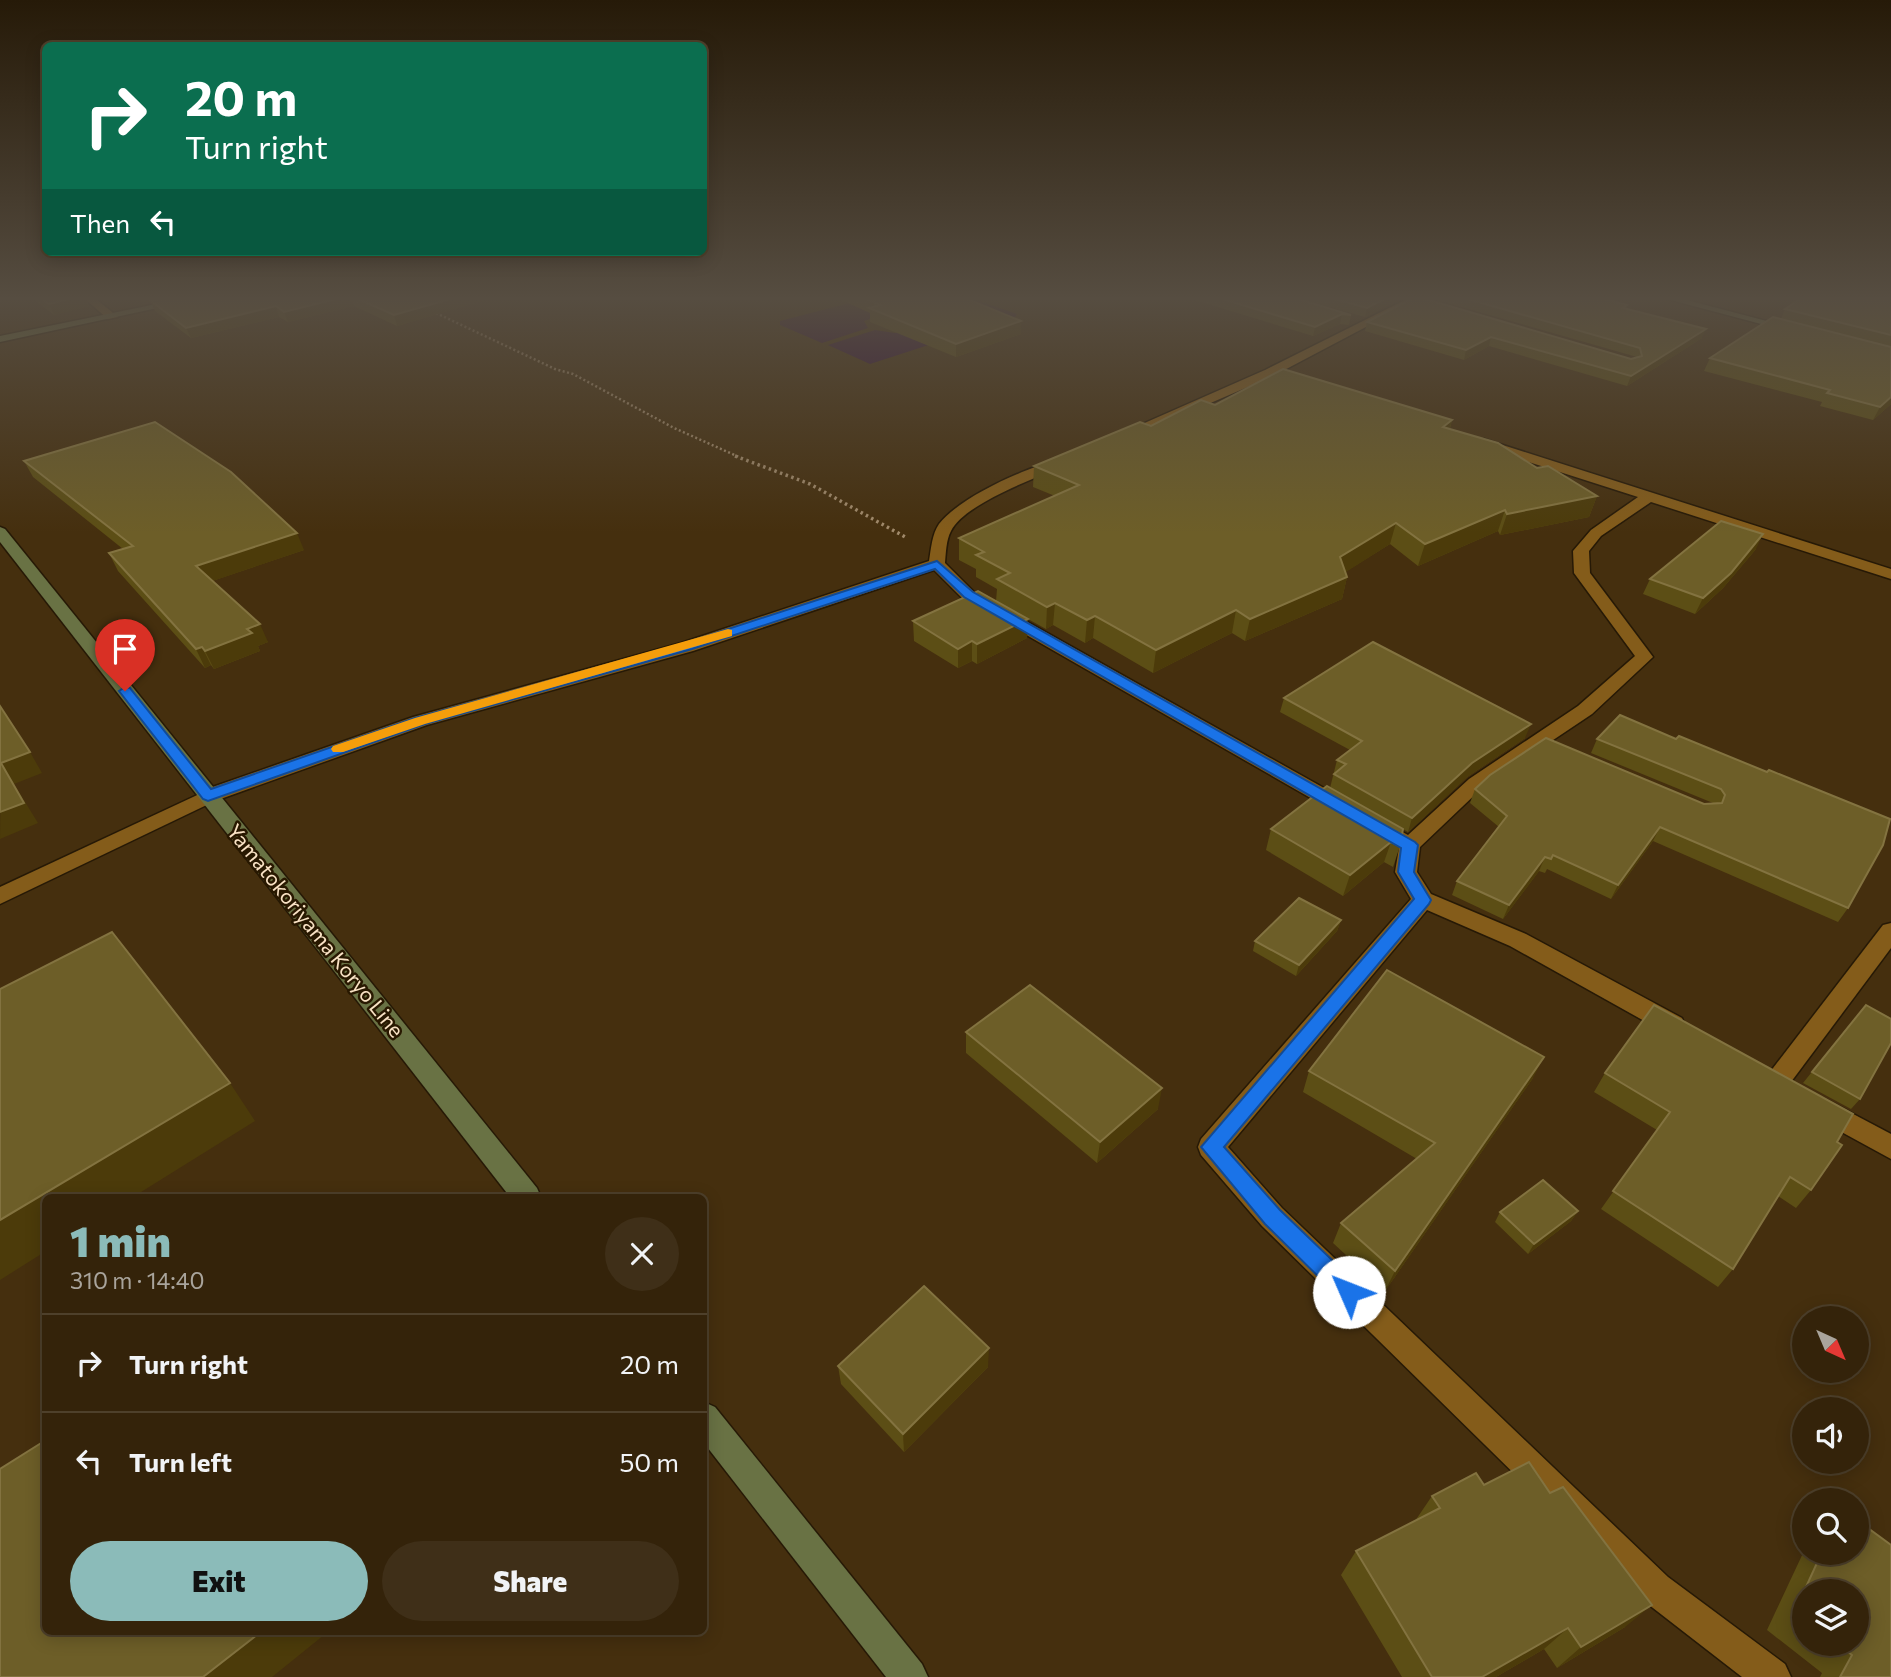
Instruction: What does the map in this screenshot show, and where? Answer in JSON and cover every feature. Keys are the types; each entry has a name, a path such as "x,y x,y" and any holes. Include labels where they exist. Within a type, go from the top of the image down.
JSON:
{"main road":[{"name":"Yamatokoriyama Koryo Line","path":"3,541 525,1194"},
{"path":"707,1422 909,1677"}],"street":[{"path":"1104,444 1259,377"},
{"path":"1281,377 1295,382"},
{"path":"1466,437 1891,574"},
{"path":"938,560 945,527 971,505 1003,487 1079,454"},
{"path":"1650,496 1596,533 1581,551 1582,573 1644,657 1585,709 1476,783 1410,845 1406,872 1423,900 1518,940 1694,1038"},
{"path":"0,895 208,796 420,721 687,647 938,560"},
{"path":"938,560 968,595 1410,845"},
{"path":"1538,741 1564,751"},
{"path":"1423,900 1211,1147 1272,1217 1656,1589 1772,1677"},
{"path":"1776,1083 1891,931"},
{"path":"1753,1070 1891,1147"}],"path":[{"path":"579,377 723,451 810,484 938,560"}],"building":[{"path":"1267,377 1310,377 1452,420 1443,427 1498,443 1537,468 1548,466 1597,496 1507,514 1505,510 1425,544 1396,523 1340,557 1347,577 1250,619 1236,610 1156,650 1095,616 1087,620 1055,603 1047,607 997,579 1010,573 976,555 984,552 959,538 1079,485 1034,466 1140,422 1151,426 1201,400 1215,405"},
{"path":"1782,377 1891,377 1891,397 1880,407 1827,393 1830,390"},
{"path":"155,422 231,472 297,533 196,566 260,624 247,629 252,633 205,651 202,647 196,649 109,553 133,546 24,461"},
{"path":"1721,521 1763,534 1731,573 1703,598 1650,579"},
{"path":"978,591 1028,619 977,644 972,641 958,649 913,621"},
{"path":"1373,642 1531,724 1472,763 1412,818 1334,774 1346,764 1337,760 1362,741 1284,698"},
{"path":"0,706 30,752 1,763 24,803 0,812"},
{"path":"1620,715 1676,739 1679,736 1890,819 1883,845 1848,908 1660,827 1618,885 1553,855 1551,859 1545,857 1509,905 1457,881 1507,816 1475,789 1490,775 1546,738 1704,804 1722,803 1725,795 1721,789 1597,739"},
{"path":"1327,786 1403,829 1400,846 1391,842 1350,875 1271,829"},
{"path":"1299,898 1341,920 1299,965 1255,941"},
{"path":"112,932 230,1083 0,1220 0,989"},
{"path":"1387,970 1544,1057 1395,1271 1341,1223 1435,1143 1309,1071"},
{"path":"1030,985 1162,1088 1100,1142 966,1032"},
{"path":"1654,1005 1853,1114 1837,1142 1842,1145 1811,1190 1790,1177 1733,1269 1613,1191 1670,1112 1605,1073"},
{"path":"1866,1005 1891,1019 1891,1043 1860,1099 1812,1072"},
{"path":"1543,1180 1578,1211 1534,1244 1500,1212"},
{"path":"924,1286 989,1348 903,1434 838,1366"},
{"path":"42,1443 42,1635 257,1635 203,1677 0,1677 0,1469"},
{"path":"1529,1462 1550,1493 1563,1487 1652,1605 1581,1647 1568,1628 1482,1677 1432,1677 1356,1551 1440,1508 1432,1496 1476,1473 1484,1485"},
{"path":"1869,1529 1891,1545 1891,1677 1840,1677 1851,1656 1869,1656 1869,1579 1810,1579 1816,1565 1869,1565"}],"slow traffic":[{"path":"338,749 420,721 687,647 728,633"}],"route":[{"path":"125,691 208,796 420,721 687,647 937,564 968,595 1410,845 1406,872 1423,900 1211,1147 1272,1217 1349,1292"}]}
